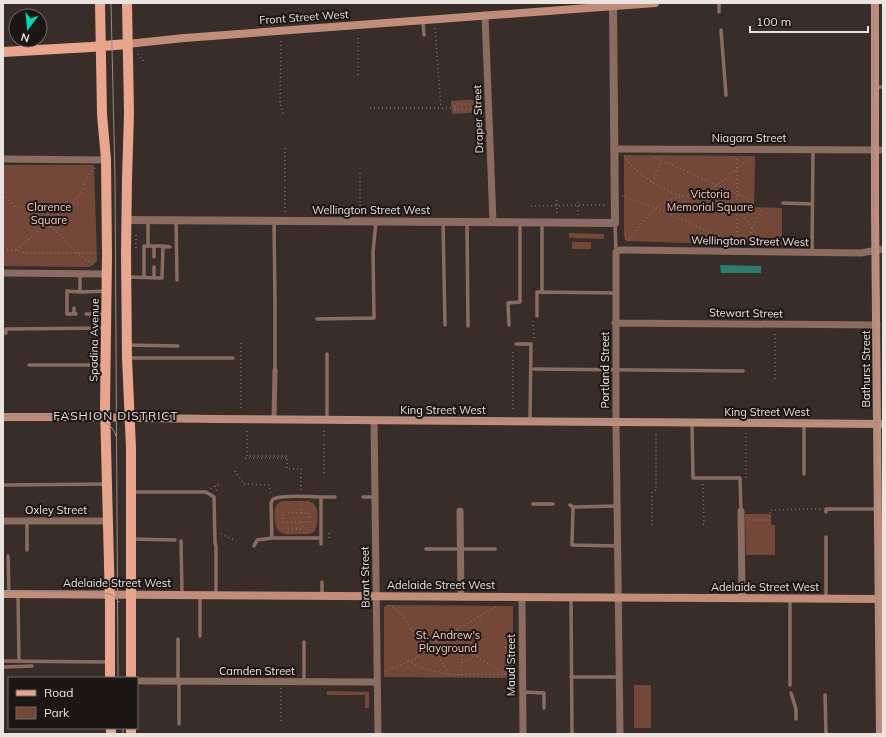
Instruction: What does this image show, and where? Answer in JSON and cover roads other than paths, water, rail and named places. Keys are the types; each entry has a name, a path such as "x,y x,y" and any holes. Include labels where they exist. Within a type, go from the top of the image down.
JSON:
{"main road":[{"name":"Spadina Avenue","path":"100,3 102,114 106,160 106,417 110,594 110,677"},
{"path":"127,3 129,113 126,277 131,492 131,677"},
{"name":"Front Street West","path":"3,52 128,44 184,38 655,3"},
{"name":"Bathurst Street","path":"876,3 879,87 879,249 877,325 880,424 878,509 881,547 879,599 881,642 880,734"},
{"name":"King Street West","path":"3,417 880,424"},
{"name":"Adelaide Street West","path":"6,594 216,594 879,599"}],"street":[{"name":"Portland Street","path":"613,6 615,223"},
{"name":"Draper Street","path":"485,15 493,222"},
{"name":"Niagara Street","path":"614,149 879,150"},
{"path":"3,159 106,160"},
{"name":"Wellington Street West","path":"126,220 615,223"},
{"name":"Wellington Street West","path":"616,252 625,250 861,253 879,249"},
{"name":"Portland Street","path":"616,252 615,323 620,734"},
{"path":"3,273 107,274"},
{"name":"Stewart Street","path":"615,323 877,325"},
{"path":"274,370 274,420"},
{"name":"Brant Street","path":"374,420 378,734"},
{"path":"460,511 461,596"},
{"path":"741,511 742,598"},
{"name":"Oxley Street","path":"3,521 108,521"},
{"name":"Maud Street","path":"522,596 523,734"},
{"name":"Camden Street","path":"138,681 377,682"}],"lane":[{"path":"719,3 719,12"},
{"path":"422,20 424,35"},
{"path":"721,30 726,95"},
{"path":"812,150 812,252"},
{"path":"783,203 812,204"},
{"path":"148,220 148,246"},
{"path":"176,220 177,280"},
{"path":"274,221 274,370"},
{"path":"317,319 374,318 374,252 376,222"},
{"path":"443,222 445,325"},
{"path":"467,222 468,326"},
{"path":"509,325 508,303 520,302 520,222"},
{"path":"542,222 542,292"},
{"name":"Portland Street","path":"615,223 616,252"},
{"path":"144,277 144,246 170,247"},
{"path":"154,246 154,257"},
{"path":"126,277 162,278 162,246"},
{"path":"154,267 154,278"},
{"path":"80,273 80,292"},
{"path":"74,308 75,314 67,314 67,292 74,294 80,292 89,294 107,291"},
{"path":"537,315 537,292 616,293"},
{"path":"89,308 88,314 107,314"},
{"path":"3,333 6,333 6,329 107,328"},
{"path":"516,344 531,344 530,422"},
{"path":"127,345 178,346"},
{"path":"327,354 327,420"},
{"path":"127,358 233,358"},
{"path":"29,365 106,365"},
{"path":"534,369 743,371"},
{"path":"692,422 691,480 703,478 740,478 741,511"},
{"path":"804,423 804,474"},
{"path":"3,485 107,484"},
{"path":"131,492 206,492 214,497 216,594"},
{"path":"272,538 271,503 273,499 277,497 336,497"},
{"path":"322,497 322,544"},
{"path":"363,497 375,497"},
{"path":"533,504 553,504"},
{"path":"618,506 571,506 572,545 618,546"},
{"path":"826,511 878,509"},
{"path":"27,521 27,550"},
{"path":"826,537 826,599"},
{"path":"254,546 257,540 272,538 321,538"},
{"path":"131,539 175,540"},
{"path":"181,541 182,594"},
{"path":"426,549 495,549"},
{"path":"6,594 8,556"},
{"path":"322,582 322,595"},
{"path":"18,594 19,661"},
{"path":"200,594 200,636"},
{"path":"571,597 572,734"},
{"path":"790,599 790,685"},
{"path":"178,639 179,724"},
{"path":"304,642 304,682"},
{"path":"3,661 110,662"},
{"path":"3,667 32,666"},
{"path":"571,677 619,677"},
{"path":"522,692 544,693 544,708"},
{"path":"791,692 796,709 796,719"},
{"path":"825,695 826,734"}],"water":[{"path":"720,265 761,266 761,273 721,273"}],"tram line":[{"path":"111,3 115,178 118,677"},
{"path":"874,3 873,150 878,734"},
{"path":"3,416 89,415 224,418 883,422"},
{"path":"94,419 111,426 116,436"},
{"path":"3,591 100,592 112,595 119,602"},
{"path":"123,729 123,734"}],"district":[{"name":"FASHION DISTRICT","path":"116,415"}],"park label":[{"name":"Victoria Memorial Square","path":"710,200"},
{"name":"Clarence Square","path":"49,213"},
{"name":"St. Andrew's Playground","path":"448,641"}]}
